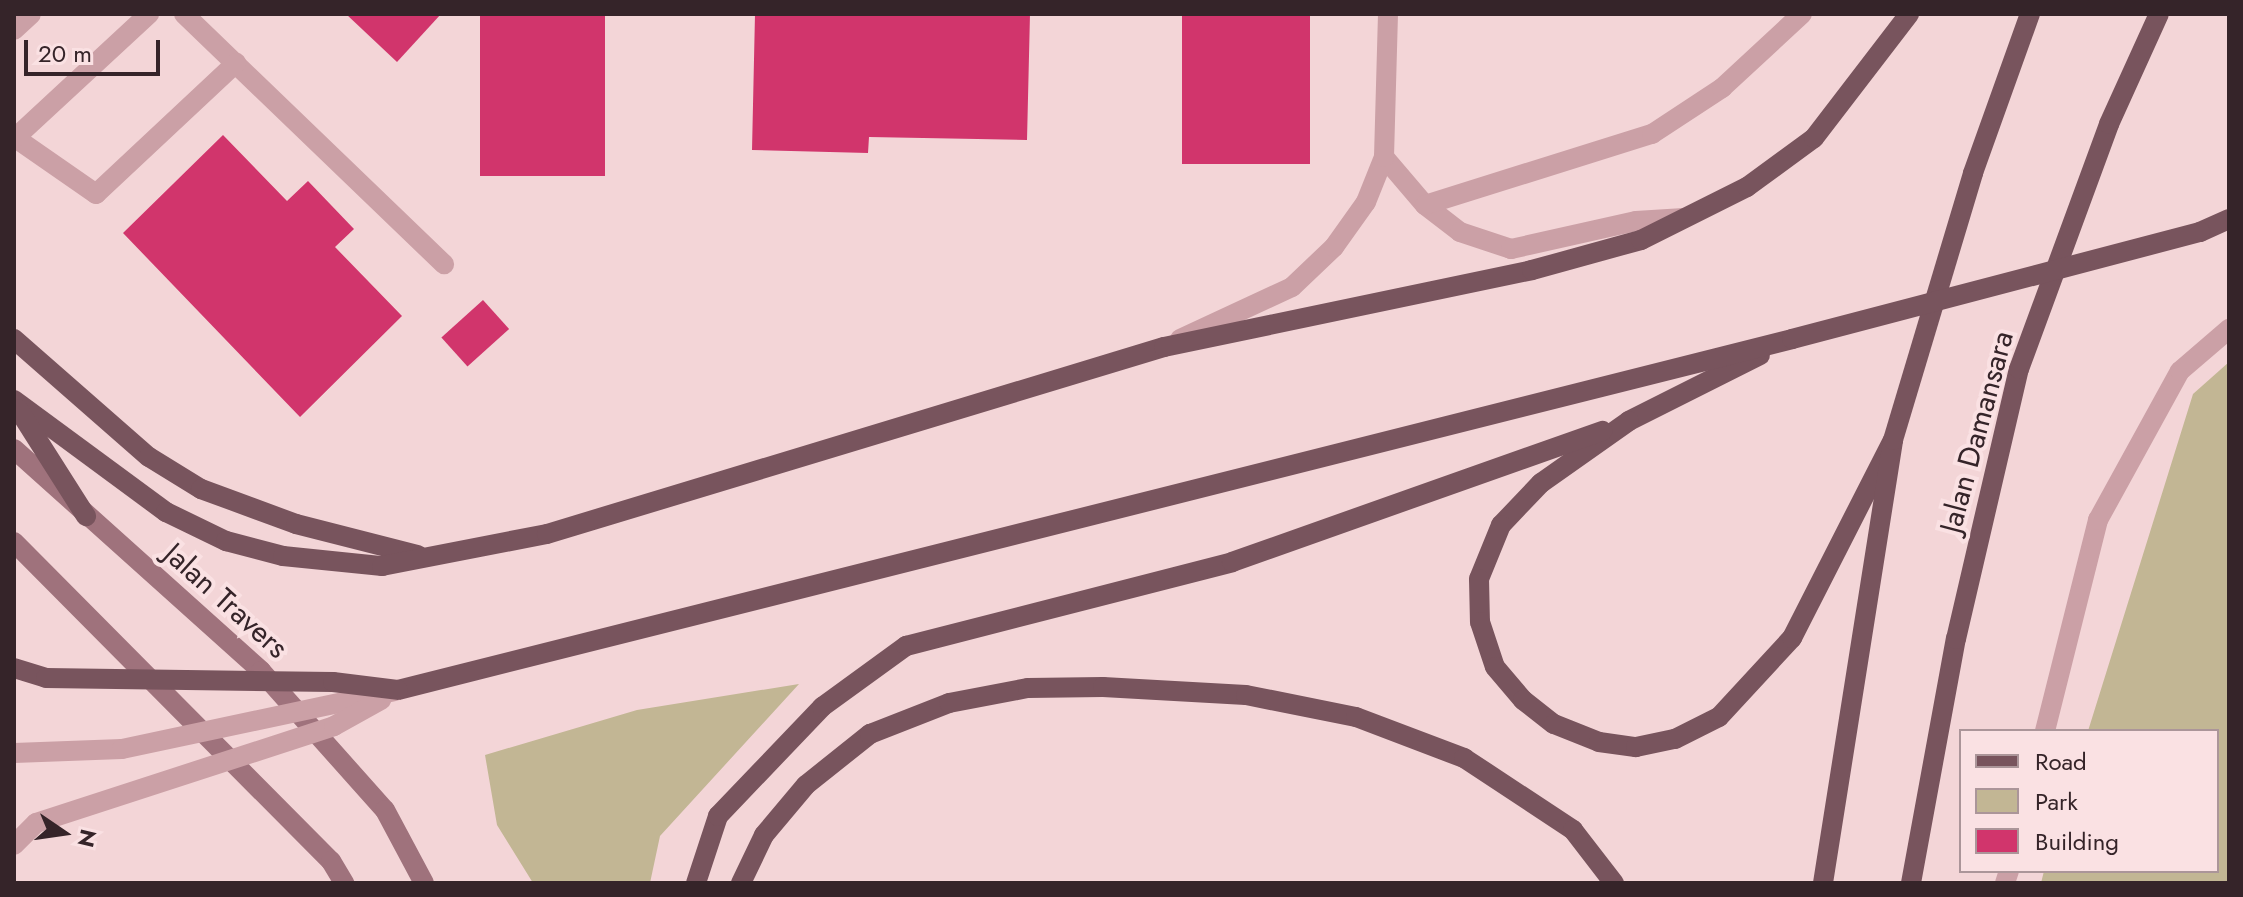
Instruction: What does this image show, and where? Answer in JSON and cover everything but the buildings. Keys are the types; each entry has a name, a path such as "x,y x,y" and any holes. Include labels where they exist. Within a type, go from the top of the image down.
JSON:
{"main road":[{"path":"14,401 166,512 226,541 340,566 426,557 547,534 1164,347 1592,257 1747,187 1814,138 1909,14"},
{"path":"1823,883 1893,440 1973,173 2030,14"},
{"name":"Jalan Damansara","path":"1911,883 1956,639 2019,369 2109,124 2159,14"},
{"path":"14,668 46,678 333,682 398,690 1792,339 2200,232 2229,219"},
{"path":"14,339 149,457 201,489 296,524 426,557"},
{"path":"696,883 718,816 822,707 906,646 1232,562 1629,421 1792,339"},
{"path":"14,401 86,516"},
{"path":"1629,421 1541,483 1501,525 1479,579 1480,622 1495,667 1523,700 1577,733 1636,747 1675,739 1719,717 1755,684 1792,638 1827,577 1893,440"},
{"name":"Jalan Travers","path":"14,449 261,671 385,810 424,883"},
{"path":"14,542 331,861 344,883"},
{"path":"741,883 764,835 806,785 870,734 949,703 1028,688 1103,687 1246,695 1356,717 1464,758 1573,830 1614,883"}],"street":[{"path":"14,30 31,14"},
{"path":"149,14 14,138 96,194 236,63"},
{"path":"184,14 444,264"},
{"path":"1164,347 1292,287 1350,225 1384,157 1388,14"},
{"path":"1425,205 1652,134 1722,88 1802,14"},
{"path":"1384,157 1425,205 1460,232 1511,249 1636,221 1684,218"},
{"path":"2046,729 2098,520 2180,371 2229,329"},
{"path":"14,753 122,749 398,690"},
{"path":"14,845 36,823 334,726 398,690"}],"green space":[{"path":"2229,362 2229,883 2041,883 2044,873 2219,873 2219,729 2089,729 2193,394"},
{"path":"799,684 660,836 650,883 533,883 497,825 485,755 637,710"}]}
